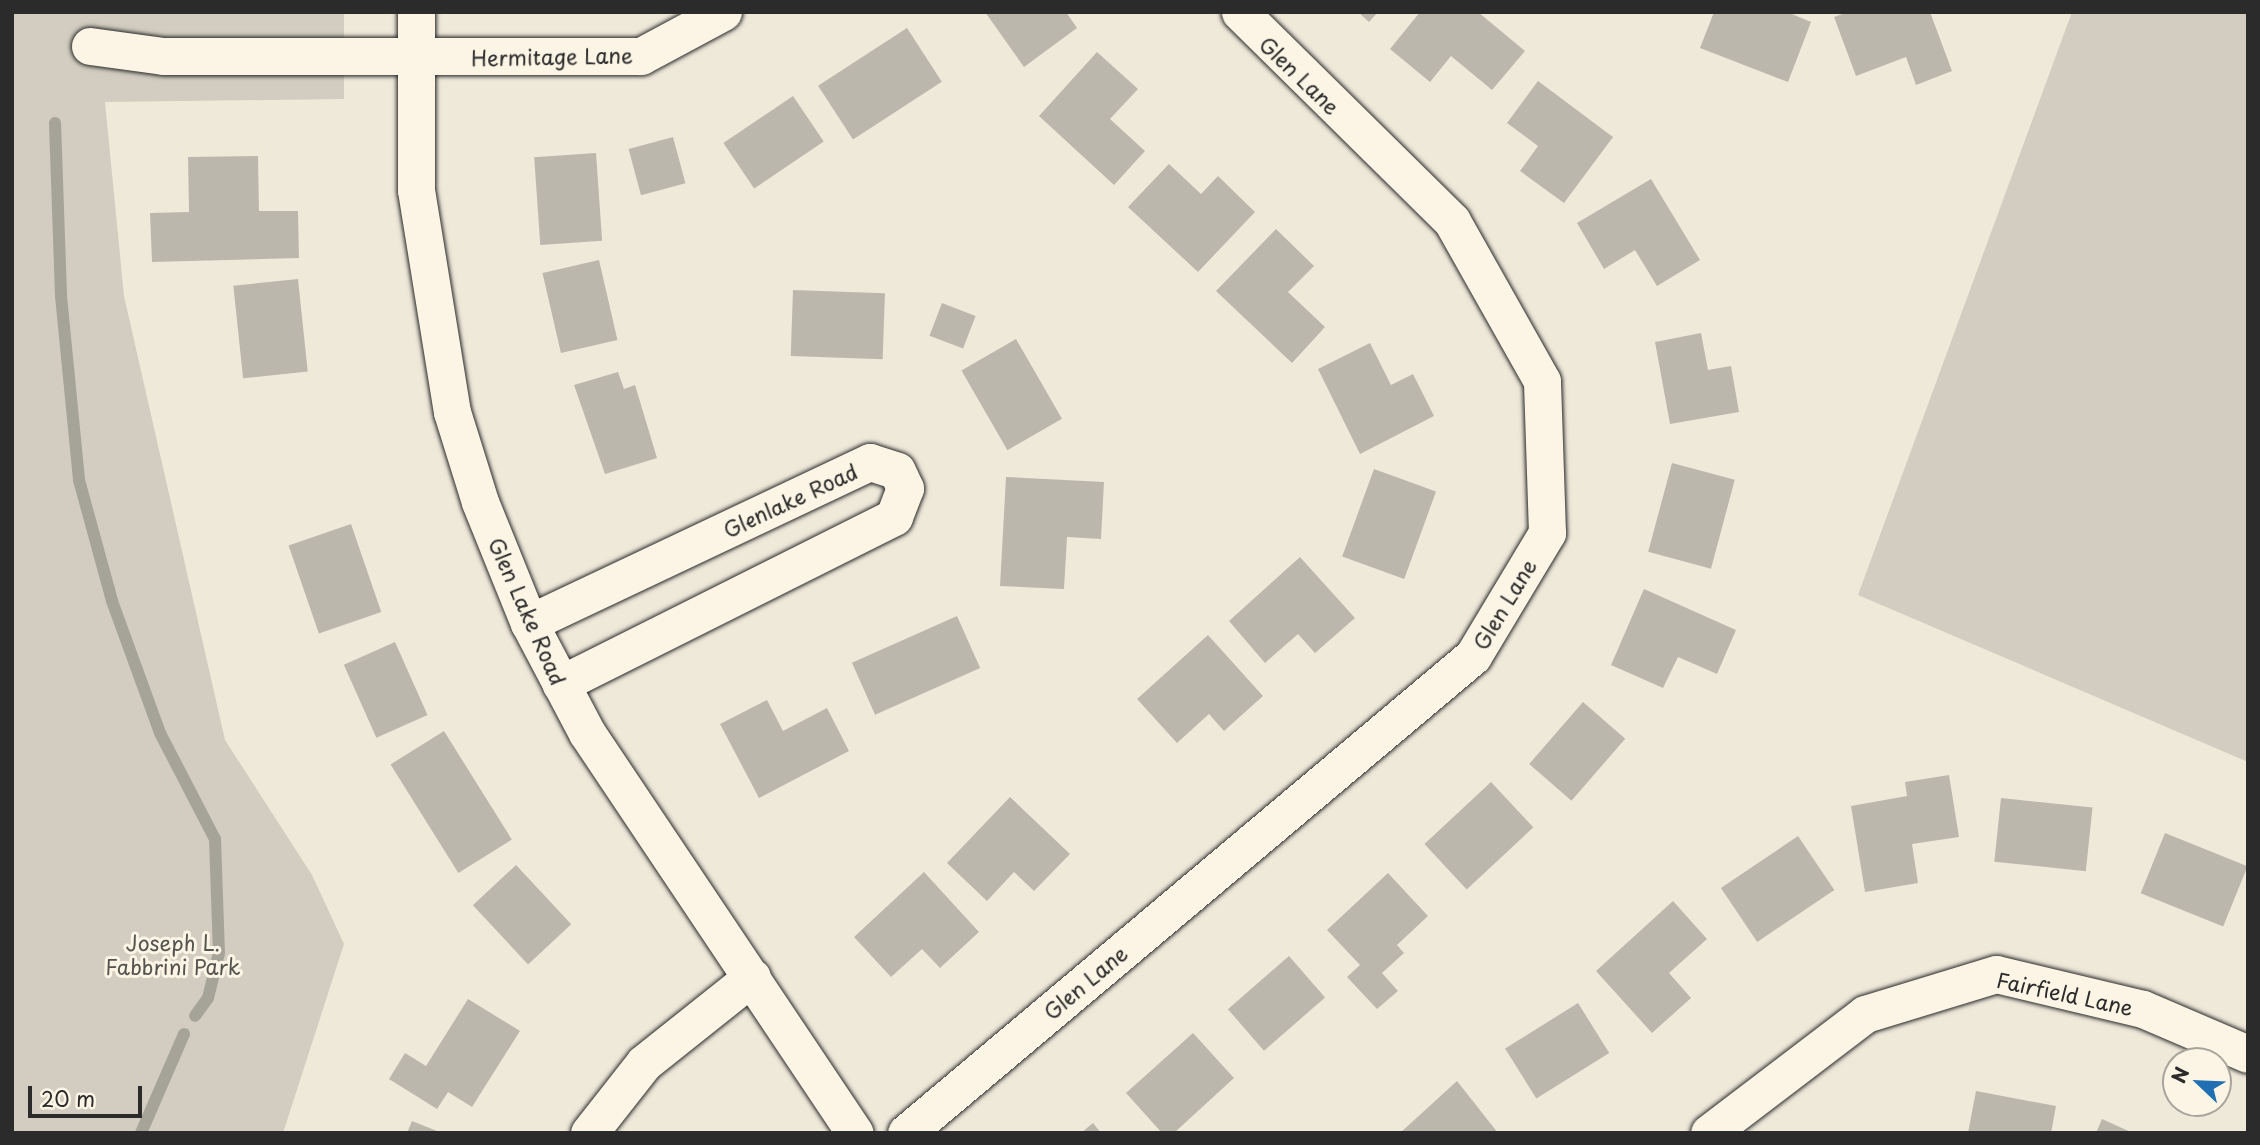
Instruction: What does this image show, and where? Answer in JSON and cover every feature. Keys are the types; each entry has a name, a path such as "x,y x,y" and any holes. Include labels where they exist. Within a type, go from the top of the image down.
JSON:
{"street":[{"name":"Glen Lake Road","path":"416,12 412,57 416,190 452,412 530,624 560,684 855,1133"},
{"name":"Hermitage Lane","path":"90,46 163,56 641,56 723,12"},
{"name":"Glen Lane","path":"906,1133 1473,656 1548,533 1542,382 1452,221 1240,12"},
{"name":"Glenlake Road","path":"530,624 870,462 897,471 905,488 894,517 560,684"},
{"name":"Fairfield Lane","path":"1709,1133 1866,1014 1996,974 2143,1009 2248,1054"},
{"path":"589,1133 644,1063 752,977"}],"green space":[{"name":"Joseph L. Fabbrini Park","path":"12,12 344,12 344,99 105,102 124,296 225,740 312,875 344,944 283,1133 12,1133"},
{"path":"2072,12 2248,12 2248,762 1858,595"}],"building":[{"path":"985,12 1066,12 1077,28 1024,67"},
{"path":"1358,12 1378,12 1369,22"},
{"path":"1420,12 1478,12 1525,51 1492,90 1451,56 1430,82 1390,49"},
{"path":"1714,12 1787,12 1811,22 1788,82 1700,48"},
{"path":"1848,12 1930,12 1952,71 1916,85 1906,57 1856,76 1834,17"},
{"path":"907,28 942,82 853,139 818,86"},
{"path":"1097,52 1138,89 1110,119 1145,151 1114,185 1039,116"},
{"path":"1538,81 1613,137 1564,203 1520,171 1538,146 1507,123"},
{"path":"793,96 824,142 754,189 723,143"},
{"path":"673,137 685,183 641,195 629,149"},
{"path":"596,153 602,241 540,245 534,157"},
{"path":"258,156 259,211 298,211 299,258 152,262 150,213 189,212 188,157"},
{"path":"1169,164 1201,194 1218,176 1255,212 1198,272 1128,207"},
{"path":"1651,179 1700,260 1657,286 1635,250 1604,269 1577,223"},
{"path":"1276,229 1314,266 1288,292 1325,327 1292,363 1216,291"},
{"path":"599,260 617,340 561,353 542,273"},
{"path":"298,279 308,371 243,378 233,286"},
{"path":"793,290 885,293 883,359 791,356"},
{"path":"942,303 976,316 963,349 929,336"},
{"path":"1701,333 1708,370 1731,366 1739,412 1670,424 1655,342"},
{"path":"1016,339 1062,419 1007,450 961,371"},
{"path":"1370,343 1391,385 1413,374 1434,416 1360,454 1318,369"},
{"path":"618,372 624,389 635,385 657,458 605,474 574,385"},
{"path":"1672,463 1735,480 1711,569 1648,552"},
{"path":"1374,469 1436,492 1404,579 1342,556"},
{"path":"1006,477 1104,482 1101,539 1067,537 1064,589 1000,586"},
{"path":"351,524 381,612 319,633 289,545"},
{"path":"1300,557 1355,618 1315,653 1298,634 1265,663 1229,621"},
{"path":"1644,589 1736,630 1717,674 1678,657 1663,688 1611,665"},
{"path":"957,616 980,668 875,715 852,663"},
{"path":"1208,635 1263,696 1224,731 1209,714 1177,743 1137,699"},
{"path":"395,642 428,715 376,738 344,665"},
{"path":"767,700 783,731 827,708 849,751 759,798 720,724"},
{"path":"1583,702 1625,739 1571,801 1529,764"},
{"path":"444,731 512,840 458,873 391,764"},
{"path":"1949,775 1959,837 1912,844 1918,883 1865,892 1851,806 1907,796 1905,782"},
{"path":"1491,782 1533,827 1467,889 1424,844"},
{"path":"1010,797 1070,854 1034,891 1014,872 987,901 947,863"},
{"path":"2001,798 2092,808 2086,871 1994,862"},
{"path":"2165,833 2248,866 2223,927 2141,893"},
{"path":"1798,836 1834,890 1757,942 1721,888"},
{"path":"516,865 571,924 528,964 473,905"},
{"path":"924,872 979,932 940,968 922,949 891,977 854,937"},
{"path":"1388,873 1428,916 1397,945 1404,953 1382,973 1398,991 1377,1009 1347,977 1360,965 1327,930"},
{"path":"1673,901 1707,939 1669,973 1691,998 1652,1033 1596,971"},
{"path":"1289,956 1325,998 1264,1051 1228,1009"},
{"path":"468,999 520,1031 472,1107 448,1092 437,1109 389,1079 405,1053 426,1066"},
{"path":"1578,1003 1609,1053 1536,1099 1505,1049"},
{"path":"1193,1033 1234,1078 1174,1133 1162,1133 1126,1093"},
{"path":"1457,1081 1498,1133 1400,1133"},
{"path":"1976,1091 2056,1106 2051,1133 1968,1133"},
{"path":"2102,1119 2133,1133 2096,1133"},
{"path":"412,1121 442,1133 407,1133"},
{"path":"1093,1123 1101,1133 1081,1133"}],"waterway":[{"path":"55,123 61,296 79,480 112,601 160,733 215,839 219,953 208,998 195,1016"},
{"path":"141,1133 184,1034"}]}
